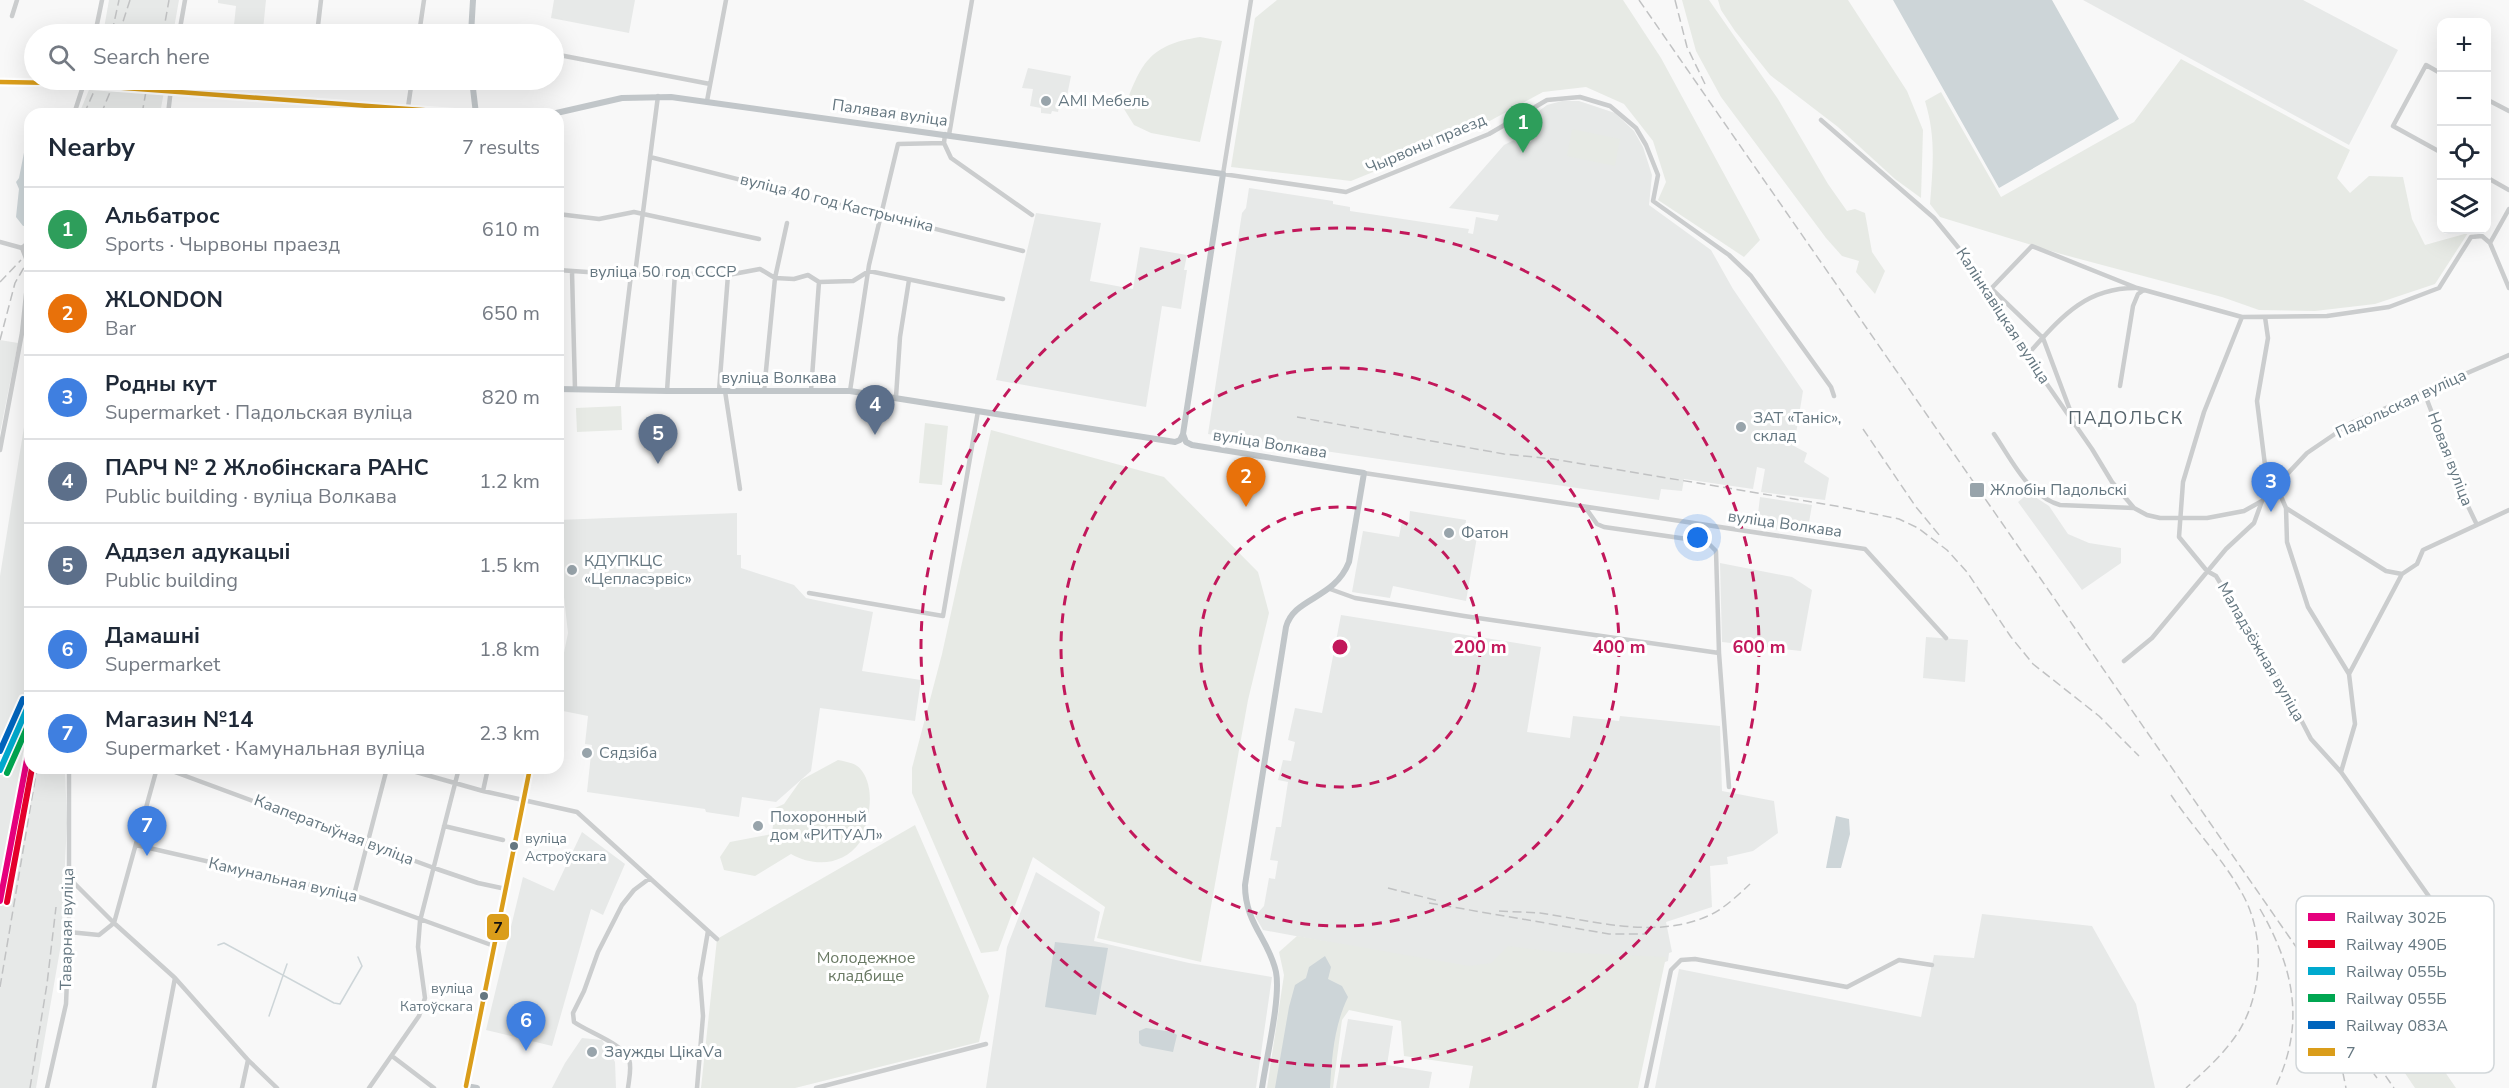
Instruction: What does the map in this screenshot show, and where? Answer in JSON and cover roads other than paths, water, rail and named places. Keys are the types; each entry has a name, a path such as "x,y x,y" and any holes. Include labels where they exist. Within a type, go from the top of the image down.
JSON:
{"street":[{"path":"12,16 17,0"},
{"path":"97,24 102,0"},
{"path":"180,24 184,0"},
{"path":"318,24 321,0"},
{"path":"420,24 424,0"},
{"path":"472,24 473,0"},
{"path":"707,101 726,0"},
{"path":"972,0 944,143 951,158 1032,215"},
{"path":"1183,434 1251,0"},
{"path":"564,56 710,84"},
{"path":"2437,150 2393,126 2426,65 2438,72"},
{"path":"0,82 24,82"},
{"path":"76,108 82,90"},
{"path":"152,90 372,108"},
{"path":"169,108 171,90"},
{"path":"407,108 410,90"},
{"path":"473,90 475,108"},
{"path":"617,390 658,96"},
{"name":"Палявая вуліца","path":"564,111 607,101 658,96 1224,174"},
{"name":"Чырвоны праезд","path":"1224,174 1346,192 1489,134 1546,100 1580,97 1594,100 1619,111 1636,128 1658,175 1653,201 1729,255 1750,276 1831,387 1834,396"},
{"path":"2491,101 2509,111"},
{"name":"Калінкавіцкая вуліца","path":"1821,120 1934,218 1971,262 1986,295 2112,482 2134,508"},
{"path":"850,391 869,271 898,144 944,143"},
{"name":"вуліца 40 год Кастрычніка","path":"650,157 1023,250"},
{"path":"2491,179 2509,190"},
{"path":"2490,243 2509,209"},
{"path":"564,215 599,219 634,212 759,239"},
{"path":"764,391 775,278 787,224"},
{"path":"1986,295 2032,246 2137,288 2242,317 2327,316 2389,308 2439,288 2471,237 2482,236 2490,243 2509,288"},
{"path":"0,242 22,248 24,254"},
{"name":"вуліца 50 год СССР","path":"564,271 728,275 760,269 775,278 794,279 808,275 819,282 852,281 869,271"},
{"path":"869,271 1003,299"},
{"path":"572,272 575,389"},
{"path":"667,392 675,273"},
{"path":"728,275 722,391 740,489"},
{"path":"896,397 900,336 909,280"},
{"path":"811,391 819,282"},
{"path":"2027,355 2067,311 2092,296 2115,288 2137,288"},
{"path":"1992,289 2043,338 2076,426"},
{"path":"2120,386 2133,306 2138,294 2144,290"},
{"path":"0,450 22,333 24,311"},
{"name":"Маладзёжная вуліца","path":"2242,317 2201,422 2183,482 2180,537 2207,571 2216,576 2286,691 2311,739 2341,772 2429,896"},
{"path":"2265,317 2268,338 2256,401 2266,473 2277,487 2286,508 2287,542 2308,607 2349,674 2355,724 2341,772"},
{"name":"Падольская вуліца","path":"2207,571 2254,523 2262,501 2307,453 2333,434 2351,423 2509,355"},
{"name":"вуліца Волкава","path":"564,389 667,392 850,391 1168,442 1180,440 1183,434"},
{"name":"Новая вуліца","path":"2424,392 2477,525"},
{"path":"809,593 943,616 978,411"},
{"name":"вуліца Волкава","path":"1183,434 1186,442 1192,445 1865,549 1946,638"},
{"path":"1994,434 2030,486 2050,502 2060,505 2134,508 2154,516 2207,518 2244,511 2262,501"},
{"path":"1262,1088 1277,982 1272,960 1250,918 1245,885 1286,627 1290,616 1297,609 1330,590 1344,573 1349,562 1364,473"},
{"path":"1585,507 1597,524 1604,527 1701,541 1712,547 1717,557 1719,653 1729,787"},
{"path":"2286,508 2386,570 2402,574"},
{"path":"2349,674 2402,574 2417,564 2423,550 2509,510"},
{"path":"2124,661 2152,638 2207,571"},
{"path":"1330,590 1355,598 1453,614 1719,653"},
{"name":"Таварная вуліца","path":"47,1088 66,1004 69,932 69,774"},
{"path":"69,932 99,935 114,923 155,774"},
{"name":"Кааператыўная вуліца","path":"180,774 434,868 478,883 506,889"},
{"path":"354,895 385,774"},
{"path":"422,774 523,801 577,812 717,939"},
{"path":"369,1088 419,1016 425,998 418,946 420,921 458,774"},
{"path":"483,791 487,774"},
{"path":"477,1088 466,1087 529,774"},
{"path":"444,826 503,840"},
{"name":"Камунальная вуліца","path":"136,845 354,895 420,921 495,946"},
{"path":"68,876 114,923 175,978 248,1060 278,1088"},
{"path":"628,1088 629,1060 623,1049 574,1022 573,1014 598,952 622,905 634,890 650,878"},
{"path":"697,1088 703,1016 700,978 708,931"},
{"path":"1646,1088 1671,970 1682,960 1695,959 1847,987 1899,960 1932,965"},
{"path":"154,1088 175,978"},
{"path":"816,1088 986,1044"},
{"path":"392,1056 434,1088"},
{"path":"242,1088 248,1060"}],"waterway":[{"path":"218,945 224,943 334,1003 340,1004 362,966 358,957"},
{"path":"269,1016 287,964"}],"railway":[{"path":"114,24 119,0"},
{"path":"122,24 130,0"},
{"path":"165,24 169,0"},
{"path":"1639,0 2296,947"},
{"path":"1675,0 1687,47 1705,84"},
{"path":"87,108 95,90"},
{"path":"103,108 111,90"},
{"path":"143,108 146,90"},
{"path":"0,282 21,260"},
{"path":"0,340 15,283 24,267"},
{"path":"1297,417 1504,454 1553,459 1836,506 1899,519 1918,528 1947,550 1967,572 2011,637 2033,664 2099,716 2139,756"},
{"path":"1863,429 1916,507 1940,536"},
{"path":"0,987 36,774"},
{"path":"2171,795 2227,869 2243,895 2250,911 2258,945 2257,981 2247,1016 2227,1047 2186,1088"},
{"path":"1499,911 1540,913 1626,926 1669,926 1690,922 1716,912 1750,884"},
{"path":"1388,888 1439,901"},
{"path":"1429,903 1609,934 1647,934"},
{"path":"30,1088 47,984 56,907"},
{"path":"2260,909 2281,953 2292,997 2291,1041 2275,1088"},
{"path":"2343,1073 2346,1088"},
{"path":"2373,1073 2377,1078"},
{"path":"2384,1073 2394,1088"}],"rail line":[{"name":"083А","path":"0,751 23,699"},
{"name":"055Ь","path":"0,770 24,716"},
{"name":"055Б","path":"7,773 24,735"},
{"name":"302Б","path":"0,901 24,774"},
{"name":"490Б","path":"7,902 31,774"}],"place":[{"name":"AMI Мебель","path":"1046,101"},
{"name":"Альбатрос","path":"1523,153"},
{"name":"ЗАТ «Таніс», склад","path":"1741,427"},
{"name":"ПАРЧ № 2 Жлобінскага РАНС","path":"875,435"},
{"name":"Аддзел адукацыі","path":"658,464"},
{"name":"Жлобін Падольскі","path":"1977,490"},
{"name":"ЖLONDON","path":"1246,507"},
{"name":"Родны кут","path":"2271,512"},
{"name":"Фатон","path":"1449,533"},
{"name":"КДУПКЦС «Цепласэрвіс»","path":"572,570"},
{"name":"Сядзіба","path":"587,753"},
{"name":"Похоронный дом «РИТУАЛ»","path":"758,826"},
{"name":"вуліца Астроўскага","path":"514,846"},
{"name":"Магазин №14","path":"147,856"},
{"name":"вуліца Катоўскага","path":"484,996"},
{"name":"Дамашні","path":"526,1051"},
{"name":"Заужды ЦікаVа","path":"592,1052"}],"district":[{"name":"ПАДОЛЬСК","path":"2126,418"}],"park label":[{"name":"Молодежное кладбище","path":"866,967"}]}
